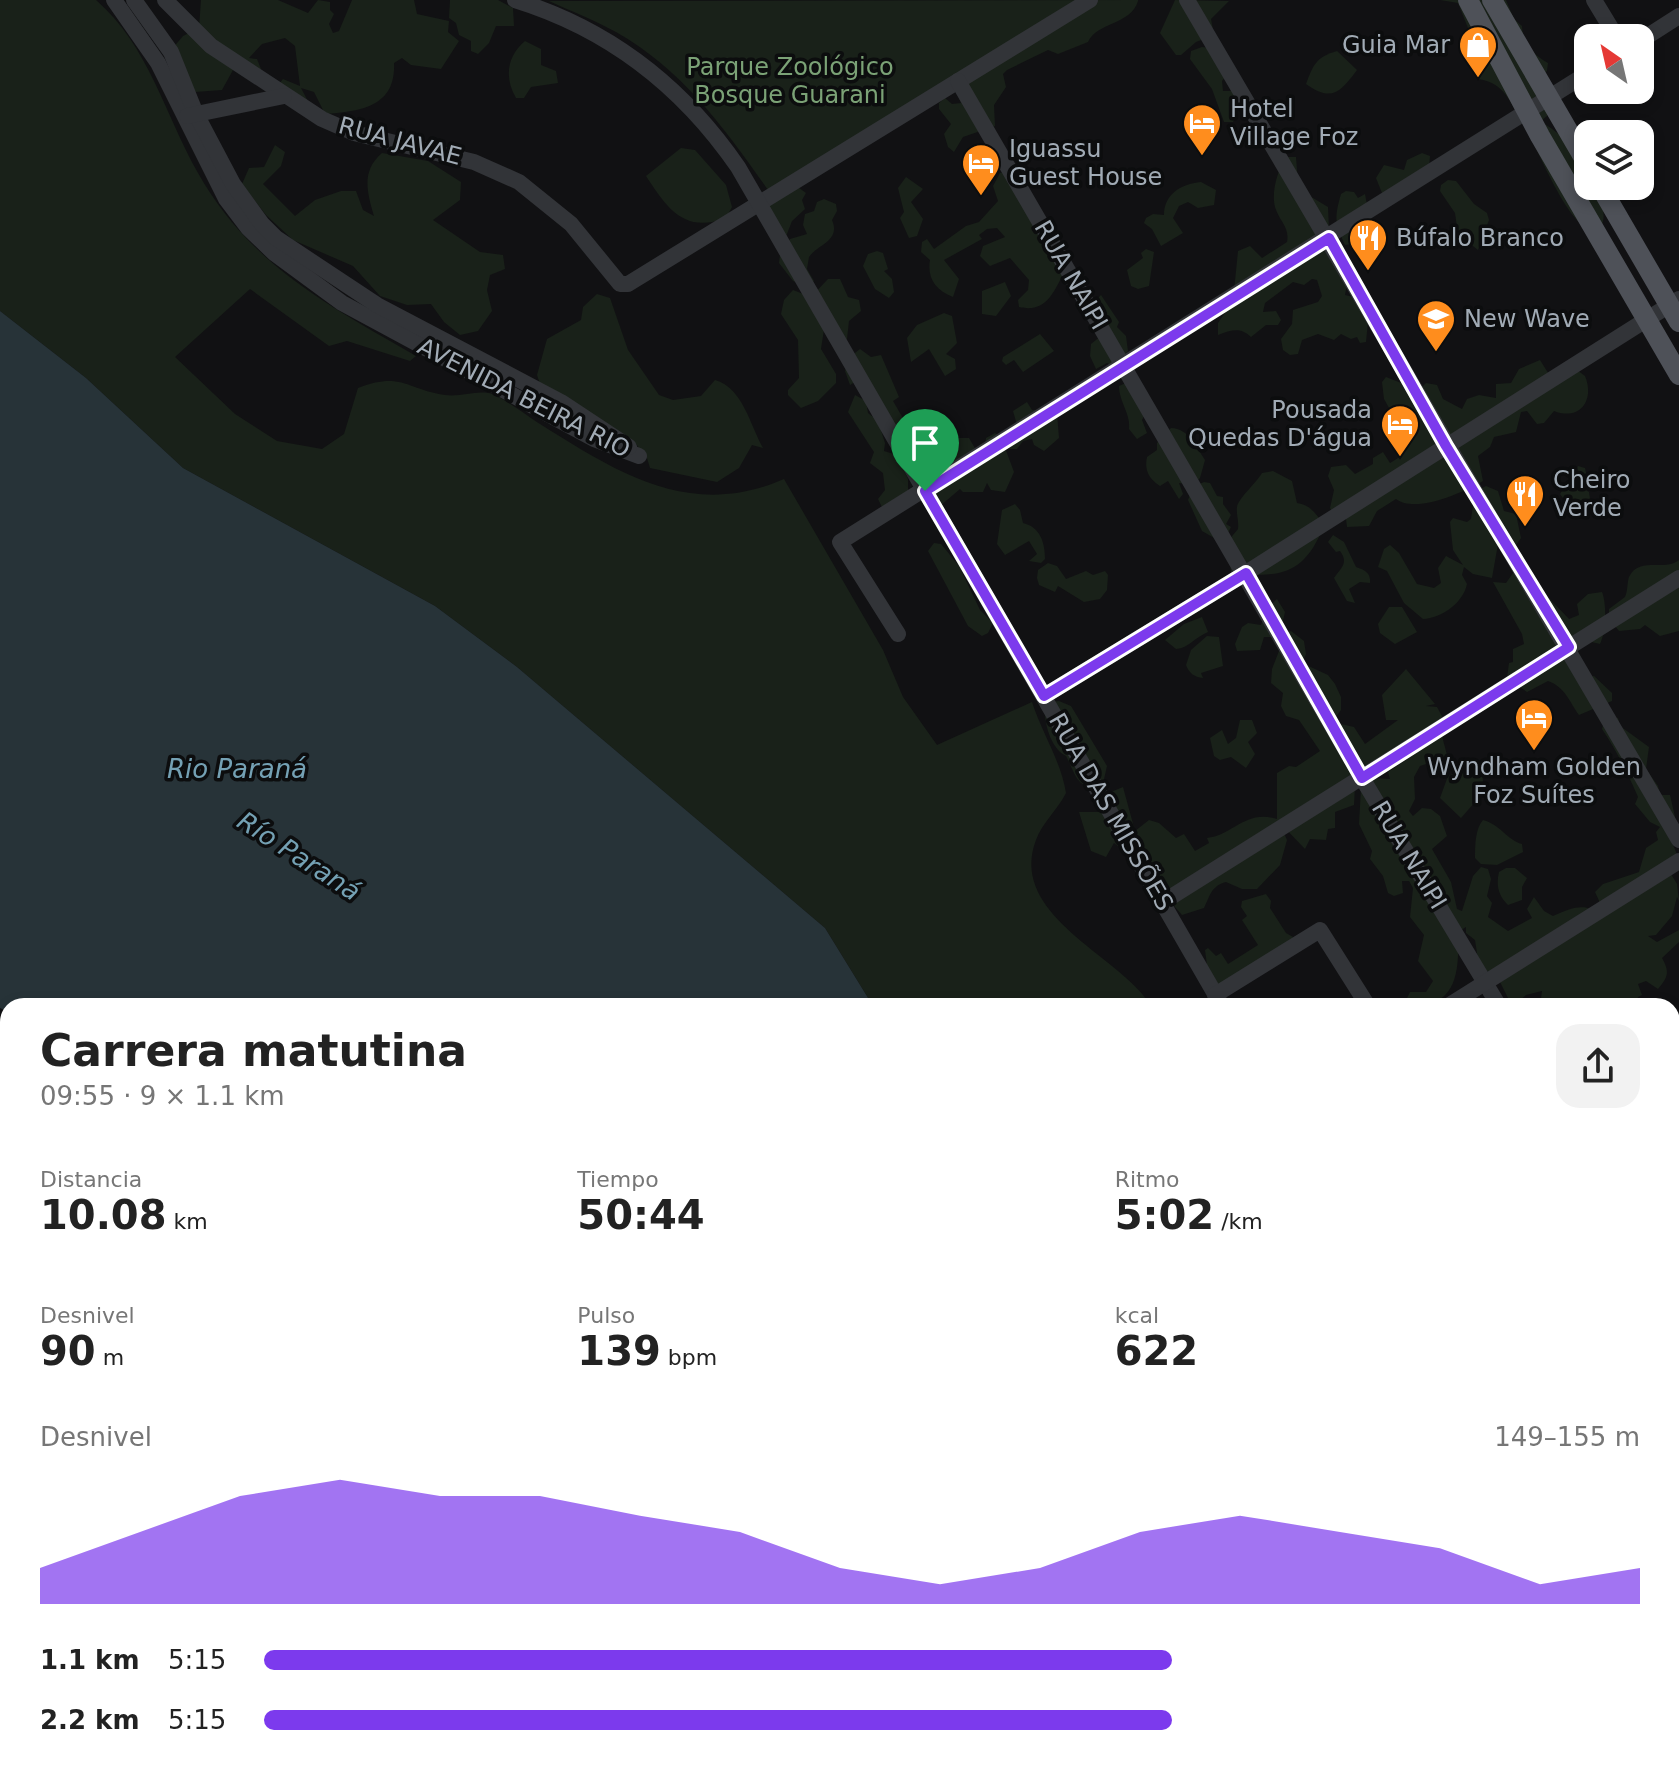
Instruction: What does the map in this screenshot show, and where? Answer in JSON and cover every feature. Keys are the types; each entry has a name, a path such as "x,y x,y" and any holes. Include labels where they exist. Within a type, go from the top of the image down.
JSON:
{"main road":[{"path":"1465,0 1679,375"},
{"path":"1492,0 1574,141"},
{"path":"1609,200 1676,308"}],"street":[{"name":"AVENIDA BEIRA RIO","path":"114,0 149,31"},
{"name":"AVENIDA BEIRA RIO","path":"134,0 149,31 190,92 190,116 226,199 248,228 274,253 342,303 594,439 639,456 561,402 377,305 276,238 233,184 190,116"},
{"name":"RUA JAVAE","path":"165,0 211,46 284,96 354,133 474,162 519,182 571,224 612,278 620,284 628,284 758,204"},
{"path":"526,1 604,38 667,84 716,136 758,204 1090,0"},
{"path":"1187,0 1329,238 1446,446 1569,647 1679,840"},
{"path":"1594,0 1609,24"},
{"path":"1654,32 1679,16"},
{"path":"149,31 185,23"},
{"name":"RUA NAIPI","path":"958,81 1246,573 1362,778 1494,998"},
{"path":"898,634 840,542 1574,82"},
{"path":"190,116 284,96"},
{"name":"RUA DAS MISSÕES","path":"758,204 1217,998"},
{"path":"1044,696 1246,573 1646,320 1676,308"},
{"path":"1163,902 1679,578"},
{"path":"1461,998 1679,861"},
{"path":"1221,998 1320,930 1363,998"}],"green space":[{"path":"0,0 96,0 130,38 198,173 242,233 267,258 322,300 416,356 410,361 347,341 329,346 250,289 175,357 235,414 277,441 322,449 344,434 358,388 394,381 445,395 493,394 627,474 686,493 718,495 750,490 784,479 883,650 903,697 937,745 1032,702 1060,770 1066,793 1036,840 1031,867 1038,891 1052,913 1071,933 1144,998 868,998 825,928 517,667 435,606 183,468 86,378 0,311"},
{"path":"201,0 278,0 308,13 318,0 330,2 330,10 334,14 329,24 333,33 339,31 352,0 414,0 417,14 449,21 448,32 459,41 441,69 411,65 402,58 394,63 389,90 382,98 362,108 325,114 314,92 301,88 310,105 279,84 283,79 300,86 295,46 285,38 262,44 249,58 257,59 261,69 233,70 222,90 195,92 172,49 183,36 199,28"},
{"path":"450,0 498,0 513,8 514,26 496,26 489,43 478,54 471,51 471,41 459,35 456,23 449,18"},
{"name":"Parque Zoológico Bosque Guarani","path":"1138,0 1128,15 1092,35 1088,42 1058,54 1048,50 1007,70 1003,74 1006,87 994,105 995,126 963,137 954,152 948,147 944,134 951,124 939,109 939,103 945,98 952,104 961,103 954,86 768,190 719,123 662,64 616,32 549,1"},
{"path":"1175,0 1229,1 1211,19 1214,35 1196,42 1181,55 1176,55 1160,33"},
{"path":"1440,0 1506,0 1514,19 1522,26 1524,39 1530,48 1548,63 1547,71 1540,76 1548,103 1547,116 1541,121 1519,117 1508,97 1498,87 1478,79 1461,42 1472,38 1458,3"},
{"path":"525,41 541,49 541,65 556,71 558,83 531,87 524,98 516,98 510,83 509,68 514,53"},
{"path":"1210,48 1228,73 1222,81 1223,91 1236,91 1242,105 1233,122 1224,122 1212,89 1190,59 1191,51"},
{"path":"1337,51 1357,70 1345,84 1329,94 1306,84 1316,63"},
{"path":"1543,123 1574,150 1574,200 1600,200 1604,215 1598,233 1588,230 1569,211 1534,145"},
{"path":"275,145 285,152 281,166 263,184 295,216 315,200 341,191 356,191 363,210 374,216 368,175 382,153 428,161 461,182 460,200 433,220 480,252 503,255 505,269 490,275 487,290 492,311 478,331 460,335 444,322 431,304 407,305 380,296 353,266 293,240 266,215 242,184 249,168 264,167"},
{"path":"681,148 695,150 726,185 732,207 726,218 699,223 678,215 669,208 646,176"},
{"path":"1422,153 1430,156 1429,168 1384,198 1376,178 1384,165 1404,170 1407,160"},
{"path":"1286,157 1296,157 1298,183 1303,192 1328,207 1329,229 1315,250 1328,251 1348,278 1345,295 1358,298 1368,322 1366,342 1360,343 1357,337 1351,339 1341,334 1334,340 1318,334 1302,340 1298,354 1290,355 1283,350 1281,339 1292,324 1293,310 1318,302 1322,296 1317,280 1312,279 1304,285 1293,282 1265,303 1263,312 1276,311 1281,320 1278,325 1266,325 1251,337 1236,330 1218,335 1218,323 1233,301 1238,251 1250,246 1262,258 1287,242 1287,232 1275,207 1274,195 1278,174"},
{"path":"1008,171 1063,274 1047,301 1035,307 1019,307 1018,300 1028,290 1029,280 1010,258 990,266 980,256 983,246 1005,237 997,228 987,229 979,235 982,239 944,260 959,279 953,297 934,283 930,260 921,252 922,242 927,239 934,249 966,226 979,222 998,201 993,186 1000,173"},
{"path":"906,177 923,189 911,202 923,219 917,236 909,238 900,218 904,212 898,188"},
{"path":"1448,180 1456,181 1474,204 1487,213 1489,220 1478,250 1458,234 1455,213 1440,191 1441,185"},
{"path":"1201,182 1216,190 1214,205 1198,208 1188,202 1179,206 1173,218 1183,233 1161,246 1152,229 1144,223 1146,218 1153,214 1164,215 1170,196 1186,185"},
{"path":"795,185 806,193 802,200 805,209 792,221 785,239 768,217 770,205"},
{"path":"1354,192 1358,198 1365,194 1369,216 1375,222 1376,231 1364,242 1345,245 1339,231 1337,209 1341,194"},
{"path":"824,199 836,204 833,233 809,257 807,269 814,281 805,286 793,281 779,263 780,255 790,239 807,234 803,225 805,214 814,211 817,202"},
{"path":"1146,249 1154,252 1149,286 1138,289 1131,286 1127,270 1143,258 1141,253"},
{"path":"883,253 888,269 884,271 892,279 894,292 889,298 875,289 863,266 868,254"},
{"path":"828,279 840,279 848,297 859,300 861,311 849,321 847,339 842,341 825,323 821,349 836,374 836,383 818,401 801,408 788,395 788,390 799,378 798,340 781,314 784,300 793,290 811,297"},
{"path":"1005,282 1011,296 996,316 982,314 982,291"},
{"path":"597,294 610,298 628,350 659,395 673,400 701,396 715,380 725,384 745,408 763,448 752,445 739,468 717,482 650,468 647,458 633,440 612,431 540,384 537,375 547,339 581,320 583,307"},
{"path":"1101,295 1119,322 1117,327 1126,336 1128,351 1113,366 1107,363 1096,369 1090,356 1091,344 1101,336 1094,302"},
{"path":"944,313 952,316 957,343 946,354 955,359 956,369 945,376 929,349 911,362 907,338 917,325"},
{"path":"1040,334 1054,351 1023,372 1014,360 1006,365 1002,361 1003,357"},
{"path":"860,349 871,357 881,355 899,397 893,401 904,420 897,430 880,427 884,451 897,455 908,479 908,496 883,509 878,499 885,490 883,473 870,463 874,452 848,412 855,395 866,401 868,413 873,417 858,380 850,385 845,371 850,357"},
{"path":"1540,360 1550,376 1577,370 1585,376 1588,393 1578,411 1554,411 1544,423 1537,424 1527,411 1521,412 1516,432 1494,437 1490,447 1478,456 1483,481 1464,491 1427,503 1405,503 1396,499 1377,511 1369,526 1347,527 1346,519 1333,514 1330,508 1334,490 1328,476 1331,467 1346,465 1355,474 1373,464 1373,458 1383,452 1390,463 1403,455 1383,425 1393,415 1384,399 1382,382 1386,377 1419,390 1426,383 1437,385 1443,399 1462,409 1467,399 1479,395 1496,398 1496,384 1511,383 1519,369"},
{"path":"1128,382 1145,414 1142,420 1147,433 1137,439 1129,429 1119,386"},
{"path":"1027,402 1032,410 1057,413 1059,438 1044,451 1034,445 1032,439 1023,441 1017,449 1010,449 1007,442 1017,425 1013,411"},
{"path":"1171,428 1183,431 1205,460 1200,478 1193,485 1179,483 1183,494 1179,499 1168,481 1160,486 1153,480 1146,466 1147,457 1157,450 1157,443"},
{"path":"995,433 1001,437 1014,472 1005,492 991,490 987,483 983,492 963,492 960,489 940,506 919,460 926,455 947,456 955,438 969,438 976,450"},
{"path":"1578,466 1585,468 1587,477 1582,488 1589,492 1590,499 1586,503 1566,502 1560,494"},
{"path":"1273,471 1292,481 1297,503 1310,508 1324,525 1317,542 1299,564 1288,570 1263,575 1231,572 1228,541 1238,529 1238,504 1262,473"},
{"path":"1210,483 1217,496 1223,497 1223,504 1231,515 1226,524 1231,527 1223,543 1202,531 1188,500 1193,487"},
{"path":"1486,486 1498,491 1504,511 1516,514 1521,538 1516,545 1508,540 1498,544 1492,578 1473,574 1464,567 1462,575 1467,584 1461,597 1444,612 1423,619 1404,603 1387,571 1378,567 1384,549 1390,545 1399,553 1417,584 1434,588 1441,583 1438,568 1446,556 1463,565 1453,550 1450,522 1453,518 1467,522 1471,519 1475,492"},
{"path":"1015,504 1023,523 1034,528 1040,536 1045,559 1041,563 1029,561 1037,554 1029,541 1005,555 997,544 1002,510"},
{"path":"1333,535 1344,542 1356,567 1370,577 1370,583 1360,582 1349,589 1355,603 1347,601 1334,578 1344,559 1340,551 1336,552 1328,542"},
{"path":"934,543 941,544 959,566 980,610 993,623 988,633 982,636 968,626 928,551"},
{"path":"1679,560 1679,631 1660,636 1645,625 1640,629 1619,631 1609,618 1609,609 1625,597 1633,571 1639,567 1667,565"},
{"path":"1048,563 1057,566 1066,579 1086,571 1093,575 1105,571 1108,575 1107,590 1100,599 1084,602 1058,586 1055,592 1039,585 1038,570"},
{"path":"1513,573 1547,596 1569,619 1579,615 1577,604 1588,594 1602,592 1605,618 1600,644 1583,640 1573,652 1580,655 1588,677 1594,676 1612,693 1612,701 1579,715 1566,695 1554,684 1548,681 1527,692 1507,678 1509,663 1513,662 1513,649 1524,644 1522,634 1493,582 1506,583"},
{"path":"1277,599 1285,612 1282,625 1271,637 1264,637 1260,650 1237,651 1235,644 1242,627 1248,623 1261,625 1266,609"},
{"path":"1389,607 1402,607 1417,632 1395,644 1380,633 1378,624"},
{"path":"1202,617 1208,632 1176,649 1165,640 1184,624"},
{"path":"1291,631 1304,641 1306,654 1302,663 1328,675 1341,697 1341,710 1332,722 1354,727 1365,744 1398,720 1386,720 1382,695 1406,669 1435,704 1426,706 1437,707 1444,720 1355,786 1354,805 1335,812 1335,828 1328,829 1326,840 1310,839 1305,849 1279,822 1287,840 1280,865 1257,889 1242,889 1226,882 1214,889 1204,908 1182,915 1147,875 1154,867 1128,841 1118,846 1114,843 1106,857 1091,851 1079,812 1105,812 1106,794 1123,787 1135,831 1149,820 1159,823 1176,838 1184,834 1195,851 1209,843 1207,838 1248,820 1257,817 1277,819 1277,773 1289,766 1296,767 1320,751 1299,720 1286,716 1281,706 1283,693 1271,683 1272,669 1286,633"},
{"path":"1207,636 1219,637 1223,666 1201,673 1203,678 1197,677 1186,665 1191,650"},
{"path":"1059,701 1071,706 1107,766 1102,788 1082,783 1050,737 1045,712 1052,702"},
{"path":"1618,718 1620,726 1649,747 1646,769 1658,786 1660,795 1670,795 1676,821 1671,840 1679,859 1671,874 1677,884 1679,901 1677,897 1672,916 1656,935 1648,936 1657,942 1679,930 1679,942 1662,958 1667,971 1664,981 1658,989 1646,981 1638,984 1642,995 1638,998 1541,998 1542,991 1523,998 1508,998 1498,978 1479,966 1475,940 1466,933 1466,927 1458,932 1456,971 1448,992 1442,998 1407,998 1410,992 1426,992 1433,981 1418,961 1424,935 1410,917 1413,888 1409,881 1402,881 1403,893 1394,896 1388,893 1383,876 1370,859 1372,851 1359,824 1361,788 1373,778 1390,779 1388,772 1442,736 1447,755 1436,767 1429,763 1420,766 1414,777 1415,799 1409,811 1413,816 1422,808 1431,809 1440,816 1447,836 1432,849 1451,882 1457,909 1462,911 1473,876 1481,867 1488,869 1491,879 1487,896 1492,903 1488,917 1508,931 1532,918 1527,909 1534,897 1544,911 1553,916 1580,907 1606,916 1595,892 1603,884 1639,872 1646,848 1658,840 1656,832 1660,827 1650,822 1635,804 1638,797 1602,729 1604,722"},
{"path":"1240,720 1252,720 1257,733 1248,742 1255,754 1246,768 1231,757 1220,760 1214,756 1210,738 1222,730 1228,744 1236,738"},
{"path":"1466,768 1482,774 1483,781 1474,796 1475,802 1461,818 1440,798 1448,776"},
{"path":"1483,820 1522,844 1523,852 1497,865 1481,864 1475,858 1475,848"},
{"path":"1515,868 1527,878 1522,887 1522,900 1508,905 1498,886 1499,872"},
{"path":"1266,894 1271,901 1270,908 1286,933 1293,937 1286,949 1223,994 1207,965 1205,950 1208,948 1216,956 1221,953 1228,964 1258,945 1242,920 1247,916 1241,907 1242,901"}],"water":[{"name":"Rio Paraná","path":"0,311 86,378 183,468 435,606 517,667 825,928 868,998 0,998"}],"place":[{"name":"Guia Mar","path":"1478,79"},
{"name":"Hotel Village Foz","path":"1202,157"},
{"name":"Iguassu Guest House","path":"981,197"},
{"name":"Búfalo Branco","path":"1368,272"},
{"name":"New Wave","path":"1436,353"},
{"name":"Pousada Quedas D'água","path":"1400,458"},
{"name":"Cheiro Verde","path":"1525,528"},
{"name":"Wyndham Golden Foz Suítes","path":"1534,752"}],"route":[{"path":"1329,238 1446,446 1569,647 1362,778 1246,573 1044,696 925,491 1329,238"}],"water label":[{"name":"Río Paraná","path":"299,856"}]}
